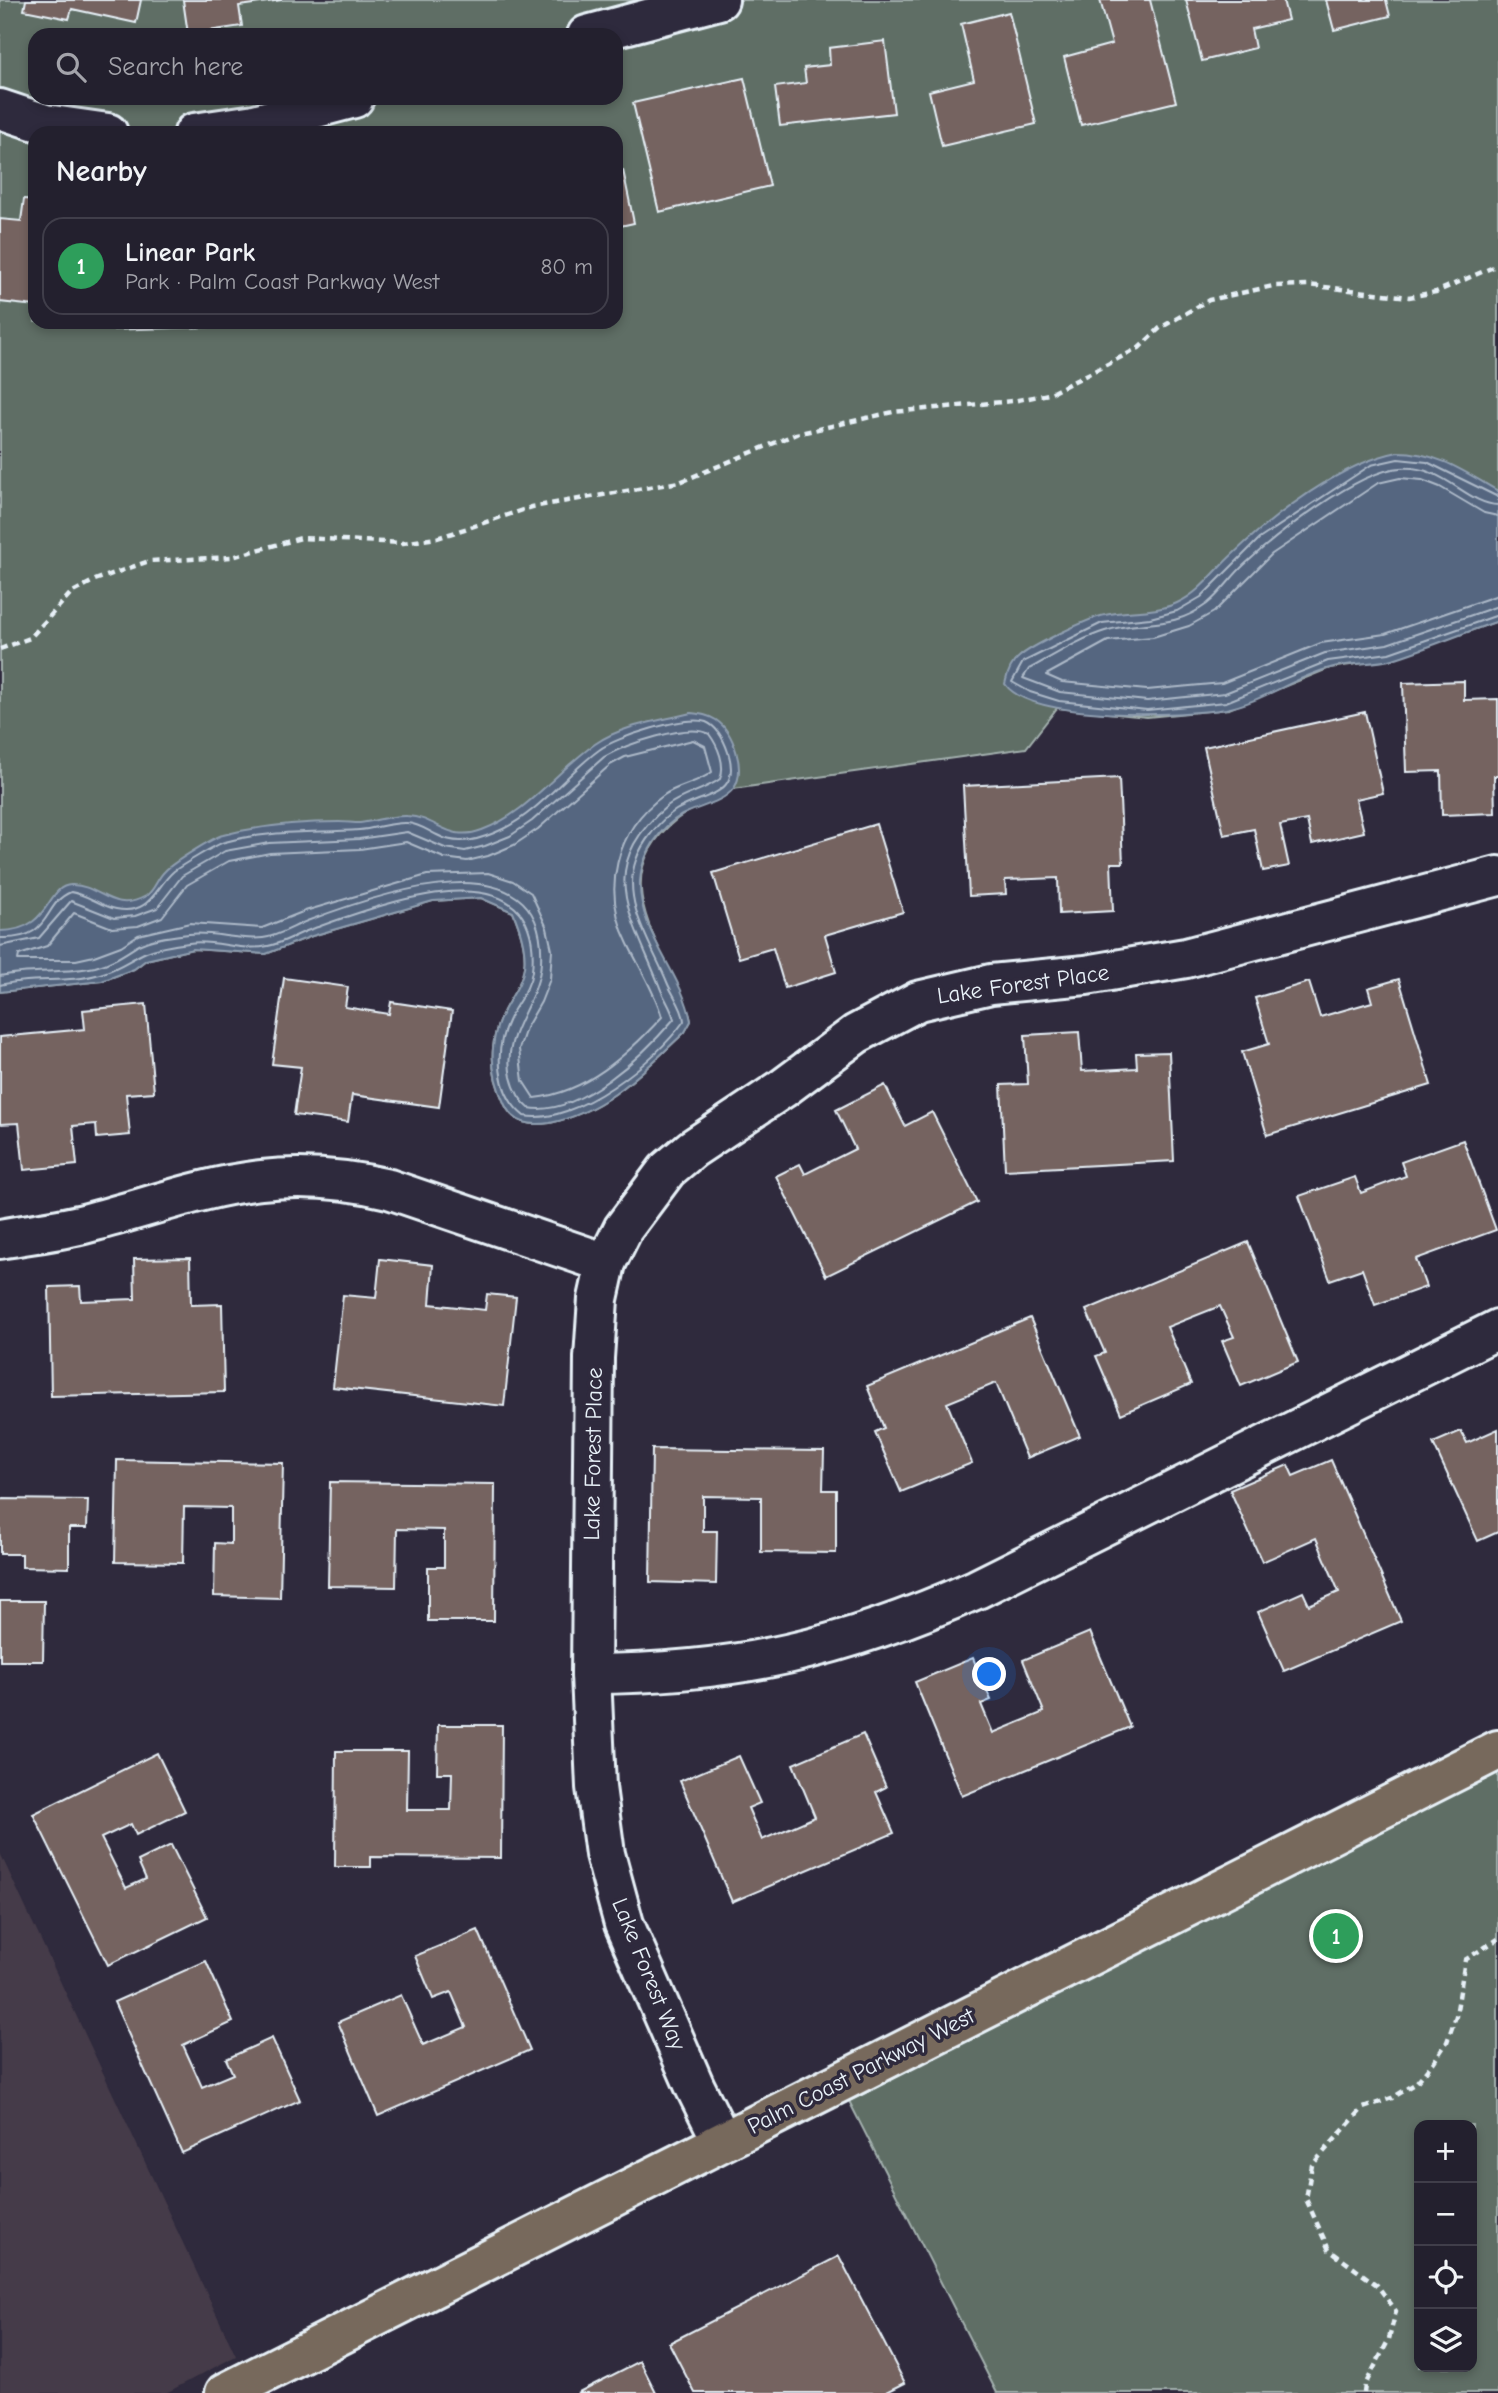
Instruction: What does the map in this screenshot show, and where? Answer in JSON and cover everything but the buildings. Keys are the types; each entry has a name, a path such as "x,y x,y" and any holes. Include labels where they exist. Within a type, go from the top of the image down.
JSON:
{"main road":[{"name":"Palm Coast Parkway West","path":"225,2393 1498,1750"}],"street":[{"path":"613,28 719,0"},
{"path":"241,126 327,105"},
{"path":"0,108 60,126"},
{"name":"Lake Forest Place","path":"591,1674 594,1358 598,1299 606,1263 623,1229 667,1170 692,1149 782,1089 856,1034 918,1001 991,985 1086,975 1186,958 1498,876"},
{"path":"0,1239 92,1222 214,1186 270,1178 309,1177 360,1182 389,1189 606,1263"},
{"path":"591,1674 657,1674 750,1663 823,1647 916,1616 977,1589 1498,1329"},
{"name":"Lake Forest Way","path":"591,1674 596,1787 601,1827 624,1924 695,2087 722,2141"}],"path":[{"path":"0,649 30,638 71,593 94,580 149,561 232,557 301,538 403,543 437,538 532,507 680,482 806,432 893,412 1013,401 1049,394 1139,348 1160,328 1209,300 1273,286 1308,285 1409,297 1436,292 1498,265"},
{"path":"1364,2393 1365,2385 1389,2339 1395,2311 1377,2285 1329,2250 1306,2199 1312,2165 1363,2108 1392,2098 1407,2088 1433,2063 1447,2042 1456,2016 1465,1960 1498,1939"}],"shaded area":[{"path":"0,1853 236,2356 166,2393 0,2393"}],"green space":[{"path":"0,0 1498,0 1498,621 1391,659 1330,668 1229,709 1147,717 1057,708 1026,748 733,789 690,811 657,838 646,858 641,877 647,918 691,1021 685,1032 624,1088 590,1109 550,1123 530,1124 518,1120 505,1105 497,1084 493,1048 497,1028 518,986 525,958 522,938 513,912 481,898 433,901 312,936 266,954 193,949 146,960 134,969 102,981 0,992"},
{"path":"1498,1772 1498,2393 997,2393 849,2101"}],"water":[{"path":"1398,452 1438,459 1498,491 1498,621 1393,659 1338,666 1317,672 1253,701 1226,709 1144,714 1075,710 1045,705 1020,696 1005,684 1009,669 1025,652 1086,621 1105,615 1160,608 1186,598 1268,523 1310,492 1354,467"},
{"path":"691,713 713,718 728,733 738,762 737,780 734,788 723,797 682,815 666,827 648,852 640,881 646,918 679,986 691,1021 685,1032 624,1088 590,1109 571,1117 550,1123 530,1124 513,1116 502,1098 494,1070 493,1048 503,1012 523,973 525,958 522,938 513,912 481,898 433,901 312,936 266,954 193,949 146,960 134,969 102,981 0,992 0,931 29,924 63,887 81,886 115,901 134,901 146,896 169,868 211,840 223,835 266,827 310,823 360,823 407,816 427,820 451,832 470,833 482,830 514,813 595,744 617,732"}],"place":[{"name":"Linear Park","path":"1336,1936"}]}
